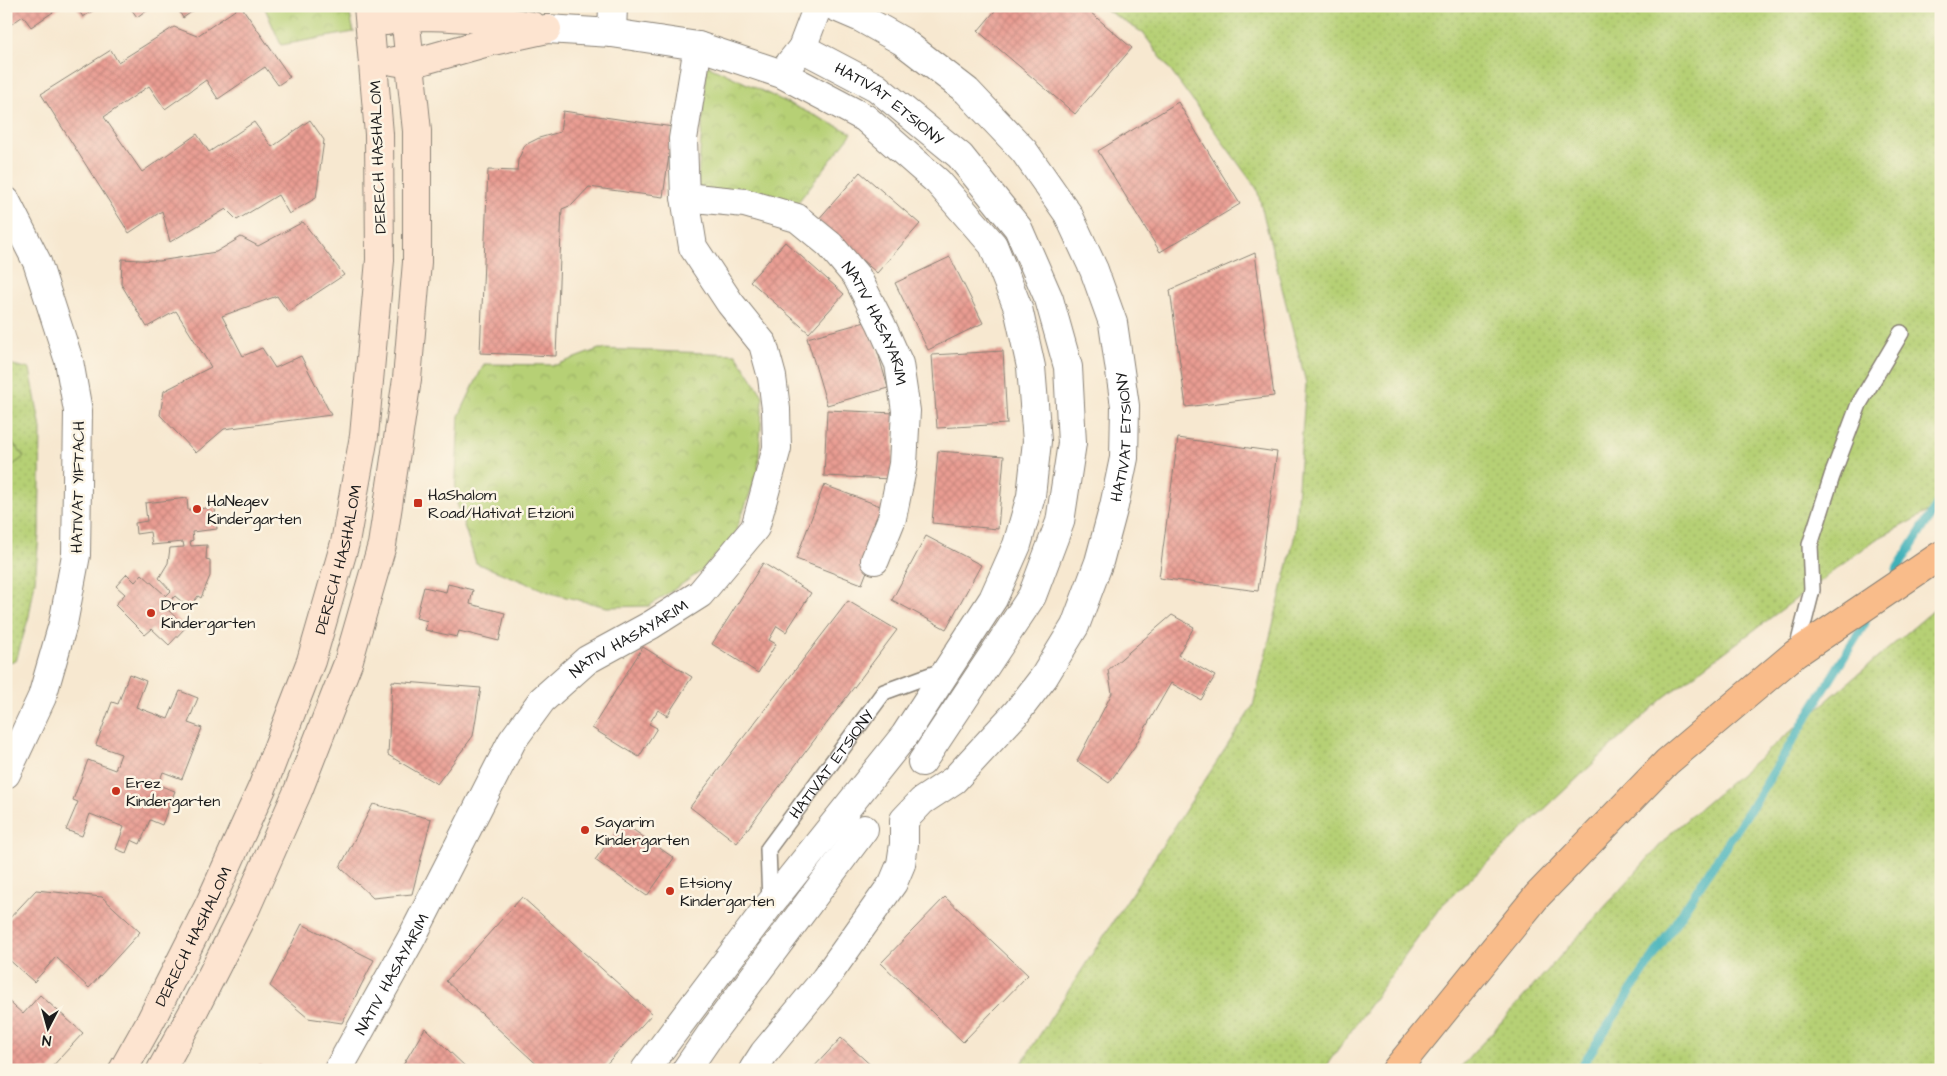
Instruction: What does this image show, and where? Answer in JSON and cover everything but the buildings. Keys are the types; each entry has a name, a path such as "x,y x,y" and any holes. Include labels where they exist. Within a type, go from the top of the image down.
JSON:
{"main road":[{"path":"1396,1070 1537,896 1667,762 1796,654 1941,556"}],"street":[{"name":"DERECH HASHALOM","path":"123,1070 151,1020 209,905 262,788 311,661 345,543 364,436 380,260 379,134 368,6"},
{"path":"612,33 613,6"},
{"path":"782,74 802,48 818,6"},
{"name":"HATIVAT ETSIONY","path":"833,6 861,18 902,41 967,91 1024,151 1068,214 1094,270 1113,323 1125,406 1124,458 1099,562 1075,626 1044,677 1017,712 954,780 922,801 904,820 883,828 864,828 839,820"},
{"name":"DERECH HASHALOM","path":"161,1070 246,908 298,791 348,663 382,545 407,379 417,262 417,130 405,11"},
{"path":"405,11 474,18 547,29 488,42 410,64 396,63 386,57 372,41 382,23 405,11"},
{"name":"HATIVAT ETSIONY","path":"547,29 612,33 698,46 782,74 865,118 938,182 993,245 1018,308 1031,367 1037,441 1031,496 1017,546 993,599 906,735 770,904 645,1070"},
{"name":"NATIV HASAYARIM","path":"338,1070 411,939 512,741 542,700 587,660 651,625 700,594 755,528 777,448 776,409 772,377 763,344 730,303 693,247 686,197 682,139 698,46"},
{"name":"HATIVAT ETSIONY","path":"802,48 876,87 960,156 1018,228 1049,298 1068,367 1072,444 1060,522 1032,596 922,762"},
{"name":"NATIV HASAYARIM","path":"686,197 745,203 797,218 830,245 857,277 899,364 906,411 903,464 894,509 875,560"},
{"name":"HATIVAT YIFTACH","path":"6,201 37,262 69,361 78,411 76,555 65,614 42,697 6,774"},
{"path":"906,735 922,762 924,775 922,801"},
{"path":"753,1070 764,1053 825,979 893,883 903,854 904,820"},
{"path":"686,1070 864,828"}],"lane":[{"path":"1796,654 1812,590 1810,545 1832,476 1859,404 1901,333"},
{"name":"HATIVAT ETSIONY","path":"770,904 768,849 884,692 950,667"}],"green space":[{"path":"264,6 348,6 354,32 281,45"},
{"path":"1100,6 1941,6 1941,505 1875,540 1663,698 1441,906 1323,1070 1017,1070 1253,706 1294,539 1306,383 1257,189 1143,33"},
{"path":"707,65 852,133 795,206 697,189"},
{"path":"599,349 736,354 763,396 758,472 734,536 700,572 649,606 607,607 554,594 476,563 455,497 459,416 484,364 556,365"},
{"path":"6,360 13,365 30,369 41,429 39,535 35,581 29,616 16,661 6,662 6,470 24,457 6,434"},
{"path":"6,434 24,457 6,470"},
{"path":"1941,604 1941,1070 1458,1070 1672,832"}],"waterway":[{"path":"1897,569 1941,499"},
{"path":"1579,1070 1758,797 1865,623"}],"place":[{"name":"HaShalom Road/Hativat Etzioni","path":"418,503"},
{"name":"HaNegev Kindergarten","path":"197,509"},
{"name":"Dror Kindergarten","path":"151,613"},
{"name":"Erez Kindergarten","path":"116,791"},
{"name":"Sayarim Kindergarten","path":"585,830"},
{"name":"Etsiony Kindergarten","path":"670,891"}]}
